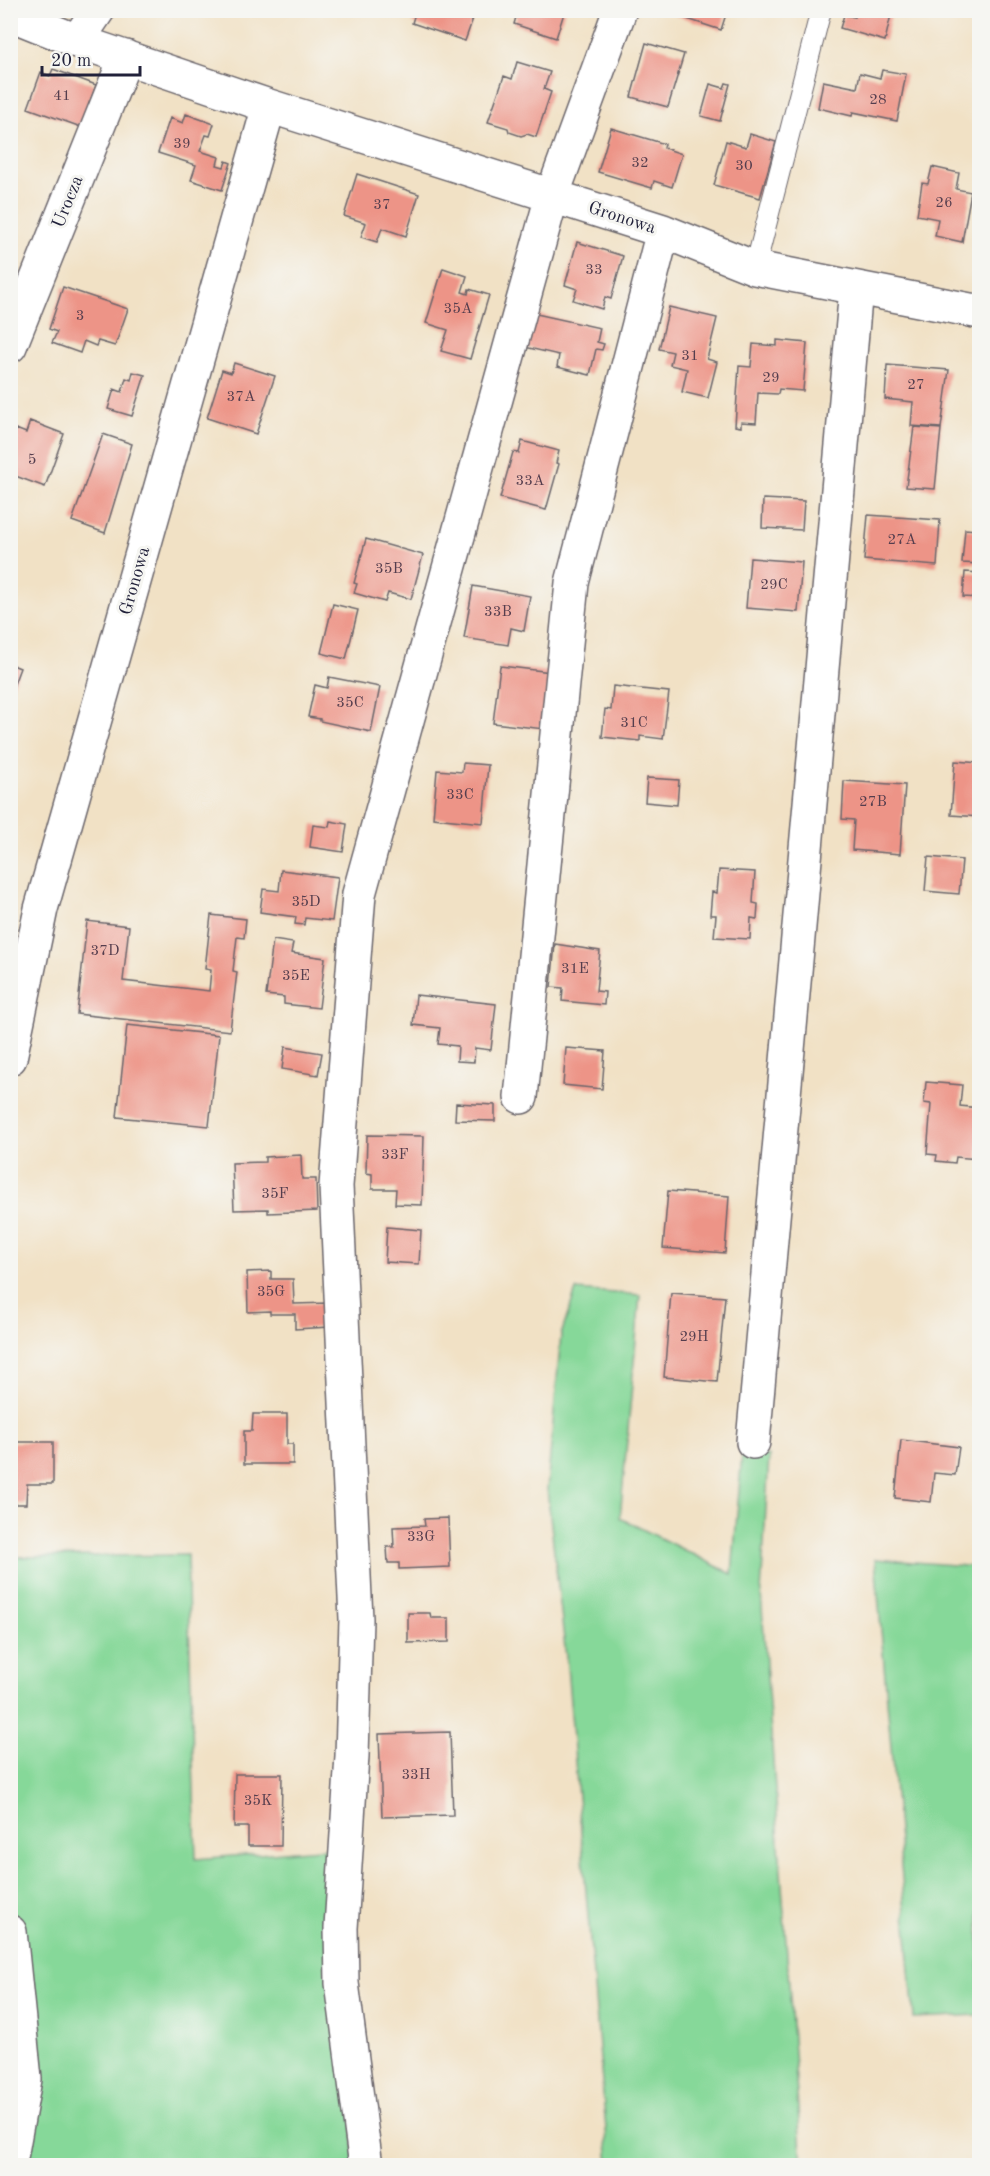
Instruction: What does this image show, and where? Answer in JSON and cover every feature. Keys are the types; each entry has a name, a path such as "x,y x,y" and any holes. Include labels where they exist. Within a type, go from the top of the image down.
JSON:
{"street":[{"path":"77,41 98,10"},
{"path":"366,2166 342,1983 341,1928 352,1756 356,1619 336,1186 359,894 552,196 620,10"},
{"name":"Gronowa","path":"10,14 77,41 270,106 663,231 755,268 980,312"},
{"name":"Urocza","path":"10,346 126,57"},
{"name":"Gronowa","path":"10,1058 41,909 270,106"},
{"path":"522,1097 572,583 663,231"},
{"path":"753,1442 856,288"},
{"path":"10,1932 25,2079 10,2163"}],"lane":[{"path":"755,268 821,10"}],"green space":[{"path":"576,1290 640,1295 620,1518 732,1574 742,1454 769,1456 761,1593 802,2165 609,2165 567,1666 547,1489 561,1335"},
{"path":"187,1555 196,1859 332,1848 355,2165 65,2166 24,2154 15,1917 11,1909 11,1557"},
{"path":"875,1559 979,1567 979,2015 914,2018"}],"building":[{"path":"416,10 476,10 465,41 412,23"},
{"path":"518,10 565,10 556,38 514,24"},
{"path":"676,10 727,11 721,30 675,15"},
{"path":"856,10 892,10 885,41 840,28 844,15 855,17"},
{"path":"646,43 684,54 668,107 631,97"},
{"path":"517,62 550,72 544,89 551,92 536,137 527,134 521,136 509,132 508,128 488,122 504,76 512,79"},
{"path":"53,69 96,85 81,127 28,108 41,72 50,76"},
{"path":"882,70 906,74 897,121 853,112 852,116 818,108 823,81 857,88 860,73 880,78"},
{"path":"726,83 730,84 720,121 701,116 710,84 724,88"},
{"path":"186,114 214,124 210,136 206,135 200,151 219,157 217,165 224,167 226,161 231,163 222,190 191,180 196,165 158,153 170,118 183,123"},
{"path":"611,128 665,144 664,148 682,154 672,187 654,181 652,188 598,172"},
{"path":"750,134 776,142 760,198 714,185 726,141 746,147"},
{"path":"10,138 18,140 11,160 10,160"},
{"path":"932,167 959,173 956,189 971,192 962,242 935,236 938,219 917,215 922,183 928,184"},
{"path":"357,174 419,194 406,236 382,228 377,242 361,237 366,223 344,216"},
{"path":"577,242 623,256 611,299 605,297 602,309 573,300 577,289 565,285"},
{"path":"443,268 467,276 462,292 468,294 469,289 489,295 470,359 441,351 448,330 426,323"},
{"path":"63,287 128,309 115,346 98,341 96,346 84,341 80,353 52,343 57,332 49,329"},
{"path":"669,307 717,318 707,359 717,362 708,398 682,392 687,369 670,365 673,352 659,349"},
{"path":"523,311 600,328 597,342 604,344 602,350 596,349 590,375 557,367 559,355 516,345"},
{"path":"777,340 807,343 803,391 779,389 778,394 758,393 756,423 741,422 741,427 735,426 739,366 751,367 753,344 777,346"},
{"path":"234,363 275,376 256,434 207,418 222,370 231,373"},
{"path":"887,365 949,370 941,428 911,426 913,402 885,399"},
{"path":"133,372 145,375 132,416 108,409 114,389 122,392 126,378 131,380"},
{"path":"30,421 64,434 45,487 10,474 10,446 16,429 26,433"},
{"path":"914,427 941,429 935,489 906,487"},
{"path":"103,434 132,444 105,533 72,521"},
{"path":"522,441 559,451 556,463 559,464 546,510 500,498 513,452 519,453"},
{"path":"763,499 804,501 802,530 762,528"},
{"path":"868,515 940,520 937,566 864,560"},
{"path":"978,523 980,523 980,564 962,563 965,529 977,530"},
{"path":"366,539 423,555 411,599 388,593 385,602 354,593 357,584 354,583"},
{"path":"750,558 802,562 798,612 746,608"},
{"path":"965,572 980,573 980,598 963,597"},
{"path":"473,586 530,596 524,631 511,628 508,645 464,638"},
{"path":"333,604 358,610 346,659 321,653"},
{"path":"10,664 20,668 11,692 10,692"},
{"path":"500,666 551,672 544,729 493,723"},
{"path":"329,677 380,687 371,732 308,717 315,685 327,688"},
{"path":"613,686 669,692 663,739 640,736 640,741 602,737 605,709 611,710"},
{"path":"955,761 980,763 980,817 951,815"},
{"path":"463,763 488,765 483,823 433,818 437,770 462,772"},
{"path":"647,778 679,780 677,805 645,802"},
{"path":"844,781 905,785 900,854 852,850 854,820 842,819"},
{"path":"330,821 347,824 343,852 310,847 313,825 329,827"},
{"path":"928,857 962,860 959,894 925,891"},
{"path":"281,870 338,877 332,921 305,918 304,925 295,924 296,917 260,912 263,889 279,891"},
{"path":"719,870 755,872 753,903 758,904 757,919 751,918 750,939 714,937 716,915 710,915 712,892 717,893"},
{"path":"211,915 246,919 244,938 237,937 233,971 237,972 230,1031 77,1014 87,921 129,926 123,981 209,991 211,970 205,969"},
{"path":"273,940 293,943 291,953 325,958 319,1008 284,1004 284,997 266,995"},
{"path":"555,944 600,951 596,991 605,992 604,1005 562,1001 563,988 551,987"},
{"path":"416,995 496,1004 491,1050 475,1048 474,1062 457,1061 458,1046 438,1044 440,1028 413,1025"},
{"path":"127,1025 219,1035 209,1126 117,1117"},
{"path":"285,1047 322,1053 318,1075 282,1069"},
{"path":"566,1048 605,1051 602,1089 563,1085"},
{"path":"926,1082 962,1085 960,1106 980,1108 978,1159 956,1157 955,1163 936,1161 937,1155 927,1154 931,1104 924,1103"},
{"path":"456,1103 495,1105 495,1121 455,1120"},
{"path":"367,1135 424,1136 422,1205 395,1204 396,1189 372,1189 372,1174 366,1173"},
{"path":"301,1155 302,1179 316,1179 317,1211 268,1213 268,1209 234,1210 232,1163 265,1162 265,1157"},
{"path":"668,1191 729,1196 725,1253 663,1248"},
{"path":"387,1227 421,1230 419,1264 385,1262"},
{"path":"271,1271 271,1279 293,1279 294,1304 329,1303 330,1327 295,1329 295,1314 270,1314 270,1311 248,1312 247,1272"},
{"path":"671,1293 725,1297 717,1382 664,1377"},
{"path":"253,1414 287,1414 287,1444 293,1444 293,1464 244,1464 244,1431 252,1431"},
{"path":"901,1440 959,1447 955,1475 934,1473 931,1502 895,1498"},
{"path":"10,1442 53,1442 53,1484 27,1484 26,1504 10,1504"},
{"path":"448,1518 450,1567 399,1569 399,1563 388,1563 387,1547 394,1547 393,1527 425,1526 424,1519"},
{"path":"408,1613 430,1613 431,1618 449,1618 449,1642 408,1643"},
{"path":"450,1732 453,1815 382,1817 379,1734"},
{"path":"235,1774 282,1774 281,1846 248,1846 248,1827 234,1827"}]}
